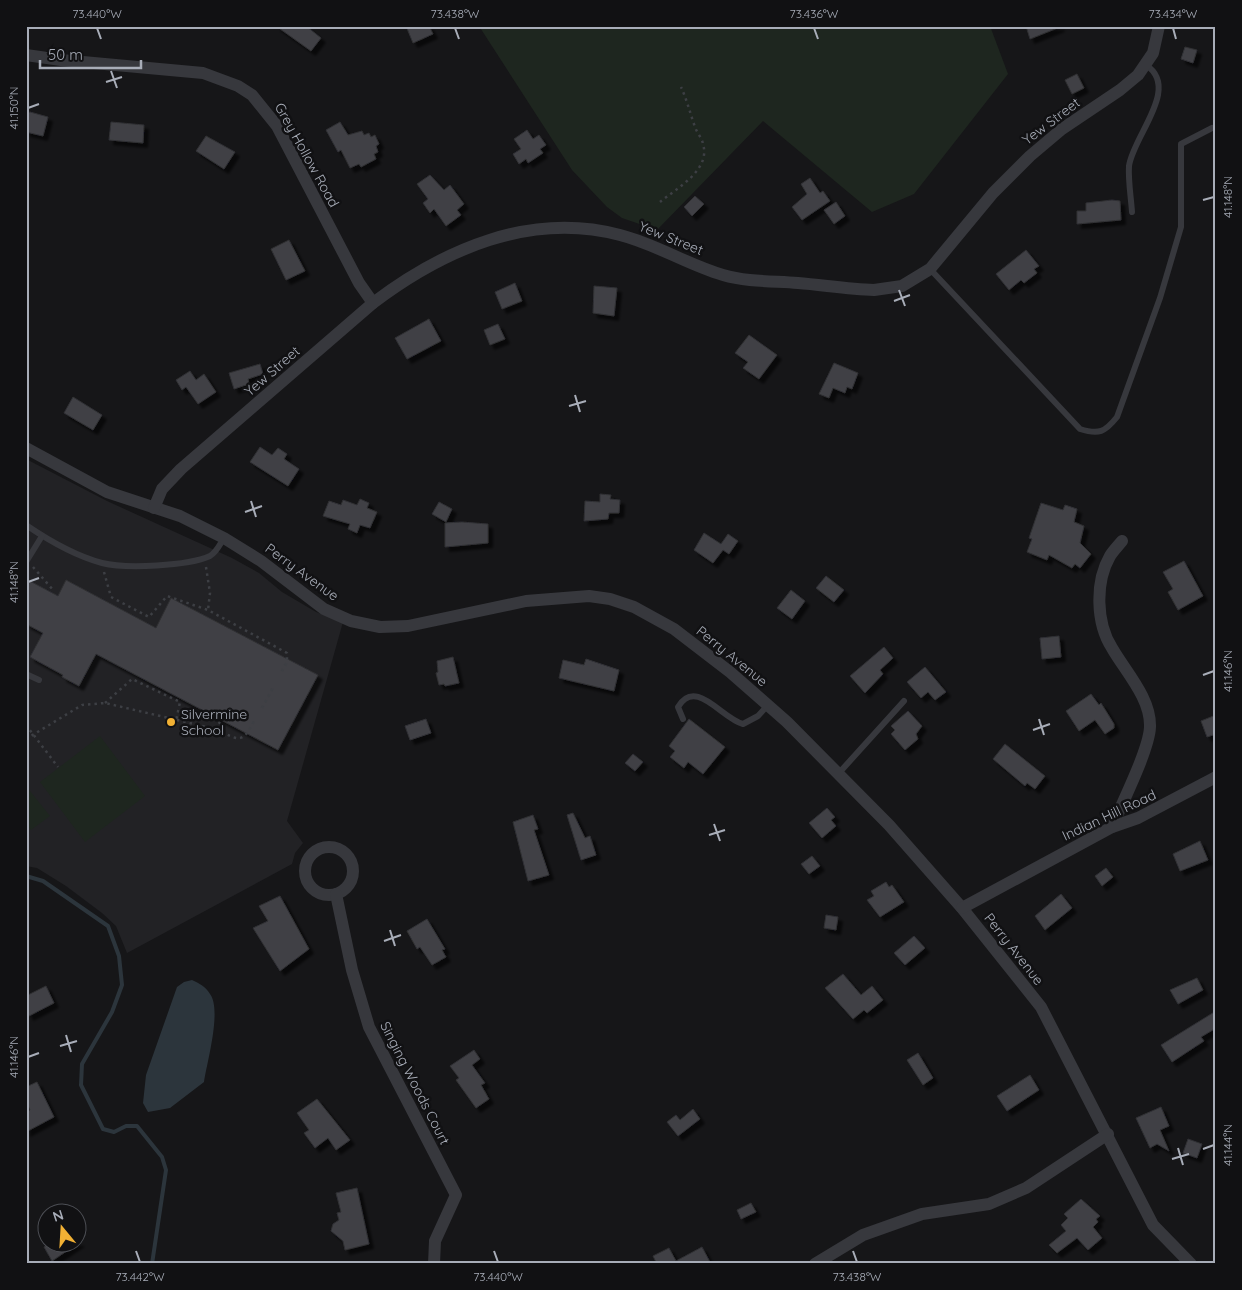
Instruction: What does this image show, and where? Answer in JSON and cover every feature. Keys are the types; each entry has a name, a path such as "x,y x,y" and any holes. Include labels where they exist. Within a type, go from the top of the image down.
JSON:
{"street":[{"name":"Yew Street","path":"154,508 162,489 181,469 373,303 407,278 457,251 498,236 537,230 588,230 620,235 712,271 745,279 882,290 908,283 930,269 993,192 1030,156 1073,122 1127,86 1146,65 1156,45 1159,26"},
{"name":"Grey Hollow Road","path":"26,55 203,73 238,86 252,95 277,126 359,283 373,303"},
{"name":"Perry Avenue","path":"26,448 107,492 180,516 224,538 260,560 324,609 342,618 370,626 408,626 548,597 588,596 618,601 642,610 674,629 730,672 768,705 890,825 962,908 1041,1007 1108,1134 1153,1225 1191,1264"},
{"path":"1112,827 1147,744 1150,726 1146,705 1110,646 1099,597 1102,576 1110,555 1122,541"},
{"name":"Indian Hill Road","path":"962,908 1112,827 1138,818 1216,777"},
{"name":"Singing Woods Court","path":"336,894 352,970 369,1027 456,1195 435,1241 434,1264"},
{"path":"815,1264 864,1235 922,1214 989,1204 1026,1188 1108,1134"}],"lane":[{"path":"1132,212 1129,165 1153,110 1159,89 1158,77 1155,71 1146,65"},
{"path":"930,269 1080,429 1094,433 1108,428 1118,417 1160,298 1181,227 1181,144 1212,128"},
{"path":"26,525 42,536 102,563 139,566 202,558 215,552 224,538"},
{"path":"27,561 42,536"},
{"path":"26,674 39,680"},
{"path":"683,719 678,707 686,697 693,695 706,700 732,720 743,724 758,716 768,705"},
{"path":"838,773 904,701"}],"path":[{"path":"660,202 689,179 700,167 704,153 703,143 680,87"},
{"path":"27,561 54,591"},
{"path":"102,563 111,597 149,617 167,596 208,610 287,653 287,662 281,673"},
{"path":"206,570 210,593 208,610"},
{"path":"105,703 132,679 180,702 176,721"},
{"path":"262,708 274,686"},
{"path":"26,739 82,704 105,703 215,729 235,739 241,739 247,735 254,721"},
{"path":"215,729 220,722"},
{"path":"26,725 58,768"}],"shaded area":[{"path":"479,26 990,26 1008,74 914,194 872,212 763,121 657,230 622,218 607,207 572,170"},
{"name":"Silvermine School","path":"26,459 107,501 232,558 259,573 282,592 316,612 343,622 287,821 303,843 295,853 292,864 127,953 116,926 102,913 66,886 37,868 26,866"},
{"path":"100,736 145,796 85,842 40,782"},
{"path":"26,786 50,816 31,830 26,824"},
{"path":"192,980 208,992 215,1012 213,1036 204,1082 170,1108 148,1112 143,1103 146,1075 177,987 184,982"}],"building":[{"path":"276,26 306,26 321,38 311,51"},
{"path":"406,26 429,26 433,34 413,43"},
{"path":"1026,26 1060,26 1060,27 1030,39"},
{"path":"1185,47 1197,50 1193,63 1181,59"},
{"path":"1077,74 1084,88 1072,94 1065,80"},
{"path":"30,112 48,117 43,136 26,132 26,113"},
{"path":"111,122 144,125 143,143 109,140"},
{"path":"340,122 348,135 362,131 364,135 369,133 371,137 375,135 379,144 376,146 378,152 374,154 376,159 361,167 359,164 350,168 341,150 338,152 326,130"},
{"path":"527,130 533,139 539,135 546,145 540,149 543,153 528,163 526,159 519,164 513,154 521,149 514,139"},
{"path":"206,136 235,152 224,169 196,151"},
{"path":"430,175 444,190 450,185 464,204 457,210 461,215 446,226 434,209 430,213 423,203 428,199 417,184"},
{"path":"810,178 820,193 823,191 830,201 802,220 792,207 807,194 801,184"},
{"path":"695,196 704,204 692,216 684,207"},
{"path":"1120,201 1121,220 1077,224 1077,211 1086,211 1086,203"},
{"path":"836,202 845,216 834,224 824,210"},
{"path":"289,240 305,271 286,280 271,249"},
{"path":"1026,250 1039,266 1034,269 1037,273 1024,283 1021,280 1009,290 996,274"},
{"path":"515,283 522,301 502,309 495,292"},
{"path":"594,286 617,288 614,316 593,313"},
{"path":"429,319 441,341 407,359 395,338"},
{"path":"498,324 505,339 490,345 484,330"},
{"path":"749,335 777,355 759,379 743,368 748,362 735,353"},
{"path":"834,363 858,373 852,389 847,387 845,393 833,388 829,398 819,394"},
{"path":"260,364 263,374 248,379 249,384 234,389 229,373"},
{"path":"190,371 196,380 204,374 216,392 198,404 186,387 182,390 176,380"},
{"path":"73,397 102,415 93,430 64,413"},
{"path":"260,447 272,455 278,448 287,454 284,459 299,469 288,486 250,462"},
{"path":"600,494 611,495 610,499 620,500 619,513 609,513 608,519 584,521 585,501 600,502"},
{"path":"360,499 369,503 367,508 377,512 370,528 360,525 357,533 348,529 350,524 323,516 329,501 341,505 343,500 357,505"},
{"path":"439,502 452,509 446,522 432,514"},
{"path":"1041,503 1063,510 1065,505 1077,509 1074,522 1084,526 1080,543 1091,554 1080,568 1075,564 1072,568 1049,555 1047,560 1027,552 1032,539 1029,538"},
{"path":"445,523 488,524 488,543 445,547"},
{"path":"704,533 721,544 728,534 738,541 729,554 723,550 713,563 694,550"},
{"path":"1184,561 1203,596 1178,610 1168,592 1173,589 1163,572"},
{"path":"826,576 844,590 834,602 816,588"},
{"path":"26,579 58,596 66,580 156,628 171,598 318,675 278,750 96,654 79,686 30,657 43,633 26,624"},
{"path":"791,590 805,601 792,619 777,608"},
{"path":"1059,636 1061,657 1042,659 1040,638"},
{"path":"884,647 893,658 880,670 883,674 865,693 850,676"},
{"path":"453,657 459,683 445,686 444,684 439,685 436,673 438,672 437,661"},
{"path":"586,659 619,670 614,691 559,678 563,660 584,665"},
{"path":"925,667 946,692 935,700 928,692 921,698 907,682"},
{"path":"1091,694 1099,705 1101,703 1114,724 1114,728 1105,734 1095,720 1079,731 1066,711"},
{"path":"908,711 922,726 916,734 918,739 905,750 891,734 895,730 891,726"},
{"path":"1216,715 1216,734 1207,737 1201,721"},
{"path":"426,719 431,733 410,740 405,726"},
{"path":"689,719 725,747 703,774 688,762 684,768 670,757 675,751 669,746"},
{"path":"1005,744 1045,776 1035,789 1027,783 1025,786 993,759"},
{"path":"633,754 643,762 635,771 625,763"},
{"path":"827,808 835,817 831,820 836,826 822,838 809,823"},
{"path":"573,813 585,838 590,836 596,855 581,860 567,815"},
{"path":"533,815 538,829 534,830 549,875 528,881 513,822"},
{"path":"1200,841 1208,860 1180,871 1173,854"},
{"path":"812,856 820,866 809,874 801,864"},
{"path":"1106,868 1113,877 1102,886 1095,876"},
{"path":"886,882 889,887 892,885 904,902 880,917 867,900 874,896 871,891"},
{"path":"1061,894 1072,908 1045,930 1035,916"},
{"path":"280,896 309,949 280,971 253,928 268,921 259,906"},
{"path":"826,915 838,917 836,930 824,928"},
{"path":"427,919 445,949 442,950 446,957 432,965 420,947 417,949 407,931"},
{"path":"914,936 925,948 905,965 894,953"},
{"path":"843,974 861,995 872,986 883,1000 867,1013 864,1010 853,1019 825,988"},
{"path":"1197,978 1203,990 1178,1004 1170,990"},
{"path":"46,986 54,1003 29,1016 26,1009 26,996"},
{"path":"1216,1011 1216,1028 1201,1037 1204,1041 1172,1062 1161,1045"},
{"path":"474,1050 480,1059 472,1065 485,1083 481,1085 489,1099 476,1108 456,1080 459,1078 450,1066"},
{"path":"918,1053 933,1078 923,1085 907,1060"},
{"path":"1030,1075 1039,1090 1007,1111 997,1096"},
{"path":"37,1082 54,1117 26,1132 26,1112 30,1110 26,1101 26,1087"},
{"path":"317,1099 350,1140 336,1150 328,1138 315,1148 304,1133 309,1130 297,1113"},
{"path":"1161,1107 1169,1126 1160,1130 1169,1151 1157,1144 1150,1148 1136,1118"},
{"path":"693,1109 700,1119 678,1136 667,1122 676,1115 680,1120"},
{"path":"1188,1139 1202,1144 1197,1158 1183,1153"},
{"path":"357,1188 369,1244 345,1250 343,1241 331,1231 333,1224 339,1220 337,1213 341,1212 336,1193"},
{"path":"1081,1199 1100,1216 1096,1219 1098,1222 1093,1227 1102,1238 1088,1250 1077,1238 1057,1253 1049,1245 1066,1231 1061,1225 1068,1218 1064,1214"},
{"path":"751,1203 756,1212 741,1219 737,1210"},
{"path":"702,1247 711,1264 657,1264 653,1256 669,1248 676,1261"},
{"path":"47,1252 65,1252 52,1261"}],"waterway":[{"path":"26,876 43,881 108,926 119,956 122,985 112,1012 82,1064 81,1085 103,1129 114,1132 126,1126 137,1126 162,1157 166,1170 152,1264"}],"place":[{"name":"Silvermine School","path":"171,722"}]}
